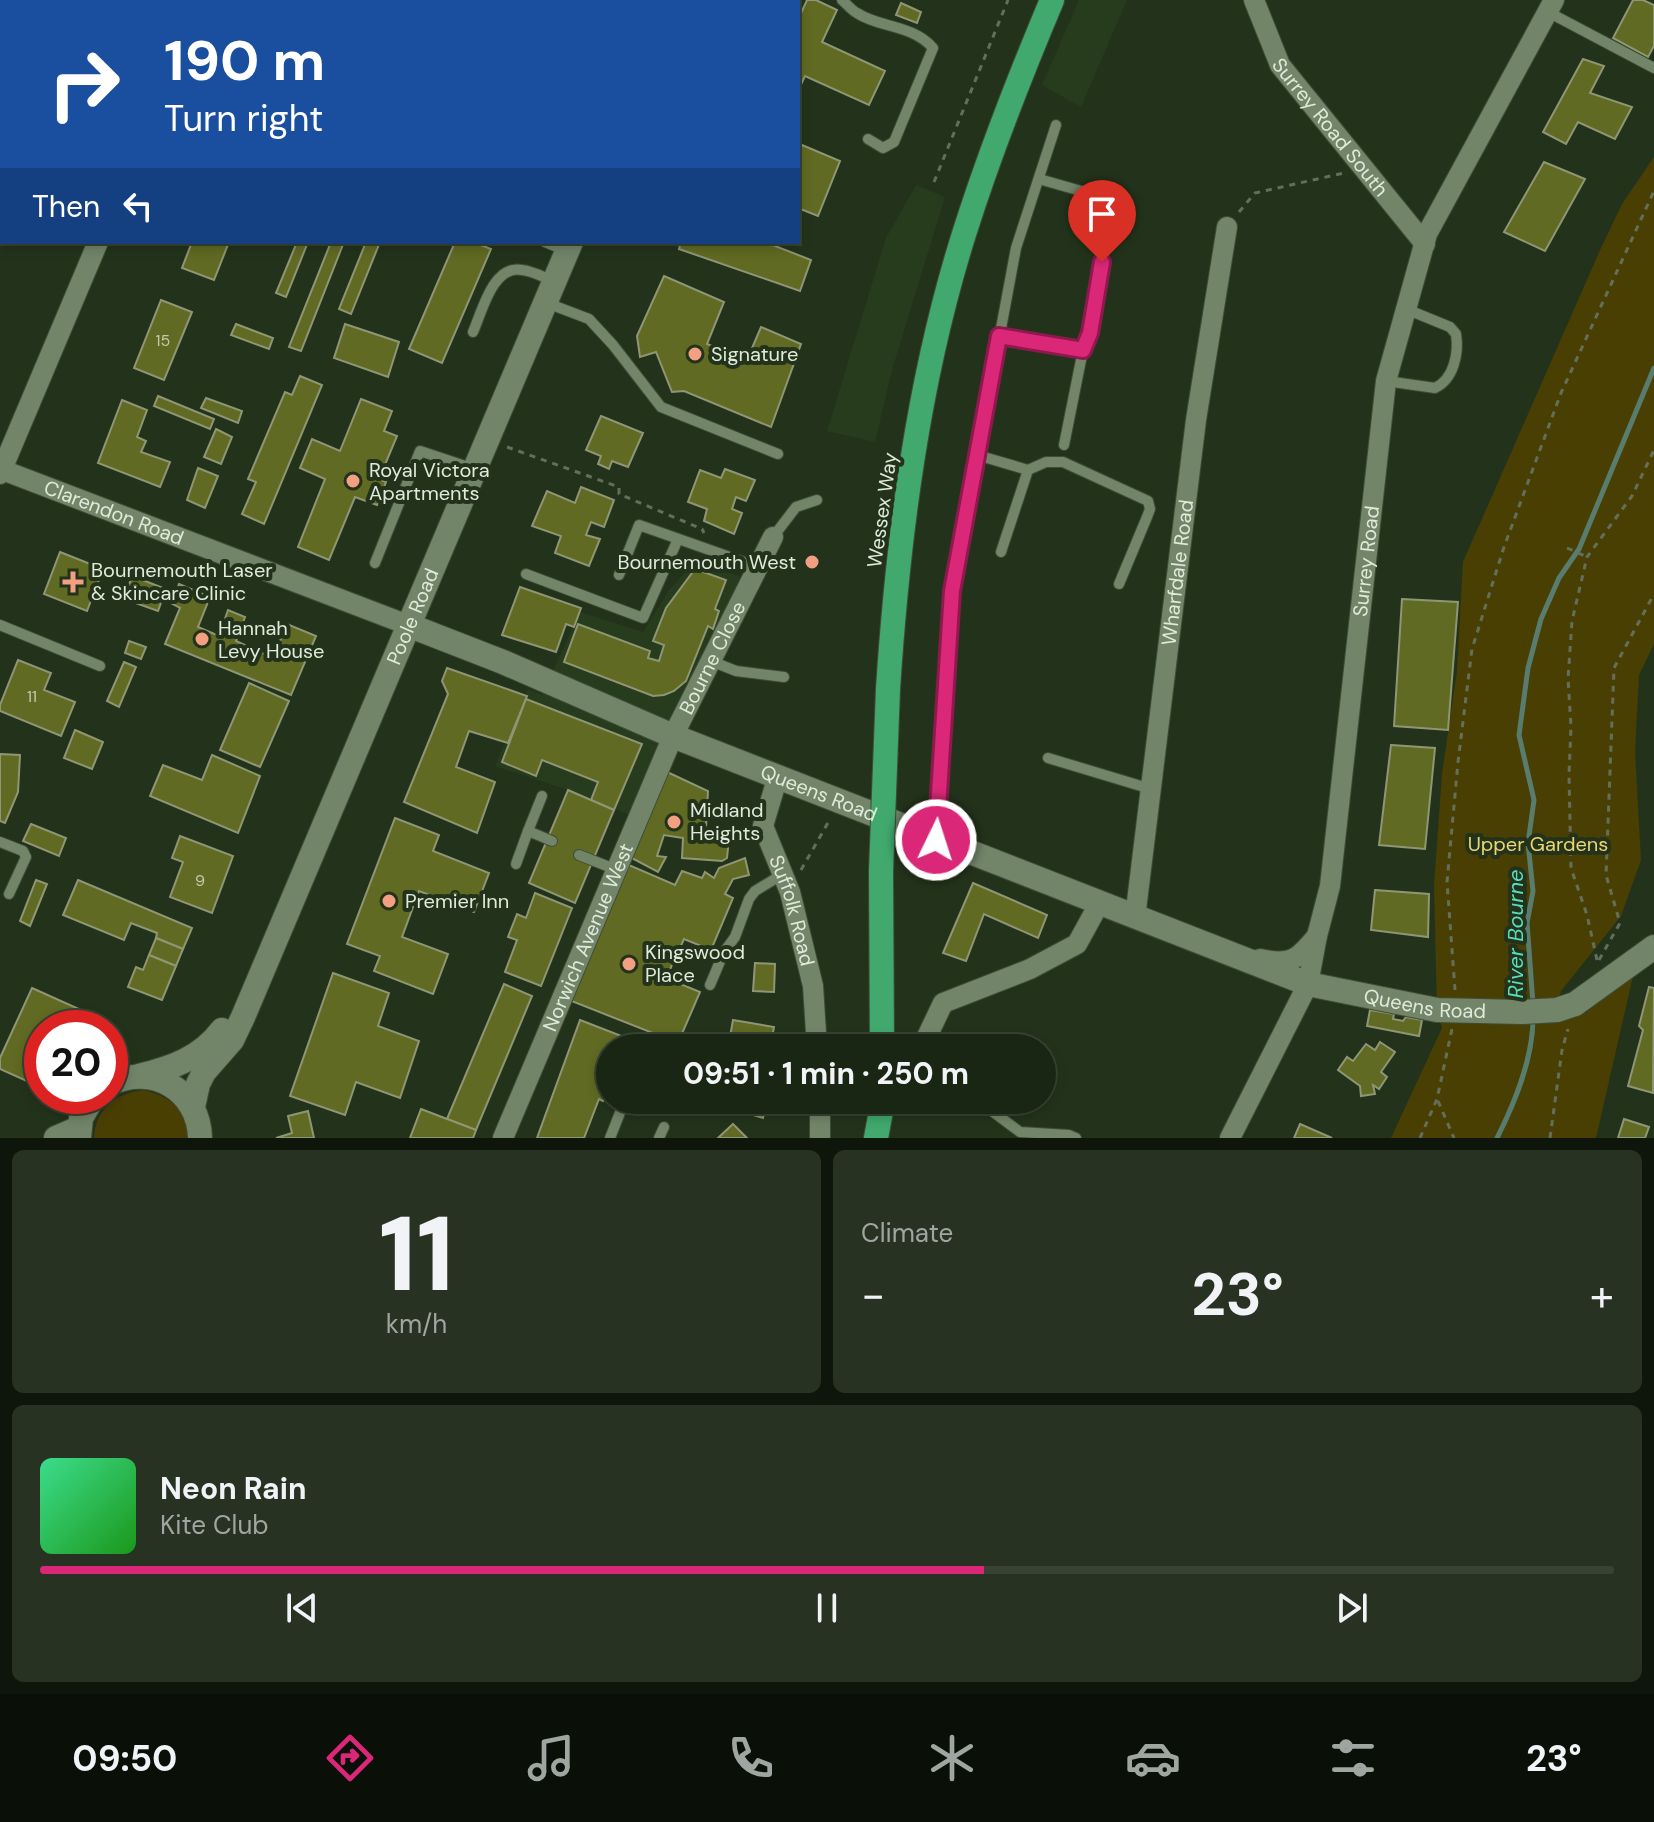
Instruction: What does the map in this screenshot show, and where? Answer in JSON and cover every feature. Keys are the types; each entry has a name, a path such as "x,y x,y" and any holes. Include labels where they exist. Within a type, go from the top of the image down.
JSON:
{"highway":[{"name":"Wessex Way","path":"882,1034 881,871 888,689 896,588 912,466 964,234 1052,0"},
{"path":"876,1138 880,1114"},
{"path":"884,1114 886,1138"}],"street":[{"name":"Surrey Road South","path":"1254,0 1280,65 1425,244"},
{"name":"Surrey Road","path":"1230,1138 1308,984 1330,886 1386,381 1427,234 1551,6"},
{"name":"Wharfdale Road","path":"1135,918 1196,420 1227,227"},
{"path":"1,471 97,244"},
{"name":"Poole Road","path":"193,1107 204,1072 232,1040 550,292 561,245"},
{"name":"Clarendon Road","path":"1,471 408,625"},
{"name":"Bourne Close","path":"673,736 773,537"},
{"name":"Queens Road","path":"408,625 503,662 673,736 1308,984 1437,1010 1532,1012 1575,1004 1654,947"},
{"name":"Norwich Avenue West","path":"503,1138 673,736"},
{"name":"Suffolk Road","path":"778,776 763,826 786,883 813,986 816,1034"},
{"path":"928,1034 943,1003 1030,969 1077,944 1099,904"},
{"name":"Queens Road","path":"1233,953 1287,963 1302,954 1317,936"},
{"name":"Poole Road","path":"128,1077 168,1069 211,1044 253,990"},
{"path":"139,1076 156,1078 171,1085 193,1107 201,1138"},
{"path":"820,1114 820,1138"},
{"path":"56,1138 79,1133"}],"lane":[{"path":"842,0 858,14 892,24 926,40 933,48 894,142 883,148 868,139"},
{"path":"1551,6 1654,68"},
{"path":"936,840 952,591 1016,248 1056,125"},
{"path":"1039,179 1116,201"},
{"path":"1064,445 1083,350 1090,333 1102,262"},
{"path":"473,332 492,286 510,271 524,270 589,319 661,407 778,454"},
{"path":"1386,381 1435,388 1451,372 1456,334 1450,327 1406,309"},
{"path":"999,336 1083,350"},
{"path":"375,563 420,451 474,469"},
{"path":"977,455 1028,470 1046,462 1063,462 1148,501 1150,509 1119,584"},
{"path":"1001,552 1028,470"},
{"path":"773,537 796,507 817,500"},
{"path":"619,575 639,525 758,567"},
{"path":"526,574 643,618 678,539"},
{"path":"0,625 100,666"},
{"path":"711,661 736,671 784,677"},
{"path":"1048,758 1151,789"},
{"path":"516,864 542,796"},
{"path":"528,831 552,841"},
{"path":"0,842 23,851 26,857 9,894"},
{"path":"579,855 617,870"},
{"path":"710,985 724,952 735,937 749,899 755,891 786,883"},
{"path":"610,1138 619,1114"},
{"path":"996,1114 1020,1132 1076,1138"},
{"path":"659,1138 664,1127"}],"path":[{"path":"934,182 1008,0"},
{"path":"1227,227 1255,193 1365,168"},
{"path":"1420,1138 1437,1099 1456,1010 1447,882 1472,649 1504,547 1561,393 1654,191"},
{"path":"487,440 619,487 619,494 702,529 707,537"},
{"path":"1654,450 1632,496 1585,556 1572,621 1568,679 1571,868 1587,915 1597,963 1620,923 1606,875 1614,668 1654,594"},
{"path":"1567,548 1585,556"},
{"path":"786,883 844,802"},
{"path":"1550,1138 1562,1050 1575,1004"},
{"path":"1437,1099 1454,1138"}],"shaded area":[{"path":"1079,0 1127,0 1081,107 1042,85"},
{"path":"916,185 945,197 892,370 875,442 827,431 886,238"},
{"path":"696,560 712,563 744,579 630,815 495,766 528,689 542,695 580,612 643,632 669,590"}],"green space":[{"name":"Upper Gardens","path":"1654,157 1654,644 1639,675 1635,752 1641,860 1621,916 1561,991 1557,1009 1585,1013 1633,976 1596,1138 1391,1138 1442,1028 1437,1010 1434,886 1442,774 1457,671 1463,562 1601,248 1622,204"},
{"path":"144,1090 176,1106 184,1119 189,1138 94,1138 101,1114 128,1114 128,1094"}],"building":[{"path":"807,0 816,0 837,10 822,42 885,71 869,105 805,76 800,87 800,16"},
{"path":"1633,0 1654,5 1654,46 1648,57 1613,38"},
{"path":"901,3 921,12 917,23 896,15"},
{"path":"1583,59 1604,66 1590,93 1632,107 1615,139 1578,122 1566,144 1543,132"},
{"path":"802,145 840,161 818,216 800,209"},
{"path":"1544,162 1585,179 1545,251 1504,232"},
{"path":"191,244 228,244 214,280 182,268"},
{"path":"296,244 307,244 286,297 276,293"},
{"path":"330,244 343,244 301,351 289,347"},
{"path":"365,244 379,244 351,314 339,309"},
{"path":"454,244 478,244 491,249 442,363 409,349"},
{"path":"680,244 770,244 811,260 800,291 679,249"},
{"name":"Signature","path":"664,276 724,302 707,344 747,360 761,327 801,344 771,427 684,391 672,392 656,352 640,357 637,336"},
{"path":"161,300 192,312 164,380 134,368"},
{"path":"236,324 273,338 269,349 231,335"},
{"path":"345,324 399,342 388,377 334,358"},
{"path":"300,376 322,385 264,524 242,514 256,482 248,479 285,392 292,395"},
{"path":"158,396 214,419 210,429 154,406"},
{"path":"206,398 242,411 238,423 201,408"},
{"name":"Royal Victora Apartments","path":"361,399 392,411 384,431 397,436 379,479 386,482 377,505 355,497 329,560 298,547 325,479 300,468 312,439 340,451"},
{"path":"122,400 147,410 137,437 146,441 141,452 170,462 160,487 98,463"},
{"path":"601,416 643,433 628,467 612,461 609,469 598,464 601,456 586,450"},
{"path":"216,429 232,437 221,464 204,457"},
{"path":"198,468 218,476 205,508 187,500"},
{"path":"725,469 755,480 746,501 736,497 732,509 742,513 734,534 704,521 707,509 688,502 700,470 721,478"},
{"path":"581,487 614,500 604,527 591,522 586,535 600,539 589,566 555,553 561,536 532,526 547,491 575,503"},
{"name":"Bournemouth Laser & Skincare Clinic","path":"60,552 103,569 87,611 44,594"},
{"path":"695,569 726,580 715,609 719,611 713,629 708,626 686,681 674,691 653,696 564,662 578,624 650,651 648,658 659,661 664,645 653,641 666,608"},
{"path":"132,576 166,589 158,611 124,599"},
{"name":"Hannah Levy House","path":"179,584 210,597 198,627 219,636 228,610 245,617 236,641 273,658 287,624 316,636 291,695 165,644 180,608 171,603"},
{"path":"520,587 581,608 574,627 566,624 556,652 502,635"},
{"path":"1402,599 1458,602 1448,730 1394,726"},
{"path":"129,641 146,647 141,659 125,653"},
{"path":"18,660 51,673 44,690 75,702 61,736 0,711"},
{"path":"124,662 136,667 119,707 107,701"},
{"path":"447,668 527,696 508,743 469,731 456,767 495,782 477,833 404,802 448,694 442,681"},
{"path":"249,683 289,701 260,767 220,750"},
{"path":"526,699 642,744 614,810 591,800 598,782 542,760 536,776 502,762"},
{"path":"75,730 103,742 92,769 64,758"},
{"path":"1391,745 1435,748 1425,849 1379,845"},
{"path":"0,754 20,755 18,792 5,823 0,821"},
{"path":"212,755 260,776 238,833 150,796 163,765 202,780"},
{"name":"Midland Heights","path":"665,771 708,791 706,828 730,829 727,858 722,861 682,858 683,838 664,835 657,856 666,857 658,872 628,856"},
{"path":"568,790 614,810 575,903 529,883"},
{"name":"Premier Inn","path":"395,818 439,835 433,851 489,873 474,912 419,891 402,937 448,954 433,994 374,971 380,956 347,944"},
{"path":"31,824 66,838 59,856 23,841"},
{"path":"180,836 233,856 212,913 170,897 183,862 172,858"},
{"name":"Kingswood Place","path":"745,858 749,875 733,879 725,894 733,898 711,950 684,939 666,978 700,992 682,1034 655,1034 569,1000 629,865 675,885 682,871 702,878 705,872 714,878 719,868"},
{"path":"36,880 47,884 30,926 20,921"},
{"path":"78,880 192,928 183,949 156,938 157,933 131,923 124,940 63,915"},
{"path":"973,883 1047,915 1038,938 984,914 966,961 943,953"},
{"path":"1375,890 1429,894 1428,937 1371,930"},
{"path":"535,893 572,908 541,986 505,972 517,940 508,937 517,914 526,918"},
{"path":"156,938 183,949 176,966 149,955"},
{"path":"149,955 176,966 162,1000 128,987 136,967 143,970"},
{"path":"755,963 775,964 774,992 753,991"},
{"path":"333,973 389,993 378,1026 419,1041 400,1098 356,1082 345,1115 290,1096"},
{"path":"504,984 532,996 476,1130 447,1119"},
{"path":"1649,987 1654,988 1653,1093 1628,1086 1643,1030 1639,1026"},
{"path":"32,988 81,1010 24,1010 24,1080 0,1069 0,1058"},
{"path":"1370,1010 1394,1014 1393,1019 1403,1021 1406,1017 1422,1020 1419,1036 1367,1026"},
{"path":"580,1020 616,1034 596,1034 596,1107 584,1138 537,1138"},
{"path":"733,1020 774,1027 773,1034 730,1034"},
{"path":"1380,1042 1395,1052 1381,1072 1387,1077 1379,1089 1373,1085 1375,1094 1361,1096 1360,1086 1338,1070 1347,1057 1353,1061 1366,1044 1375,1050"},
{"path":"421,1109 476,1130 473,1138 410,1138"},
{"path":"308,1111 314,1138 276,1138 292,1133 288,1116"},
{"path":"1624,1119 1649,1127 1645,1138 1618,1138"},
{"path":"733,1124 747,1138 718,1138"},
{"path":"1300,1124 1332,1138 1294,1138"}],"waterway":[{"name":"River Bourne","path":"1533,1004 1527,923 1533,891 1528,843 1534,800 1519,735 1528,668 1541,619 1559,578 1579,549 1654,368"},
{"name":"River Bourne","path":"1497,1138 1522,1080 1530,1049 1533,1018"}],"place":[{"name":"Signature","path":"695,354"},
{"name":"Royal Victora Apartments","path":"353,481"},
{"name":"Bournemouth West","path":"812,562"},
{"name":"Bournemouth Laser & Skincare Clinic","path":"73,582"},
{"name":"Hannah Levy House","path":"202,639"},
{"name":"Midland Heights","path":"674,822"},
{"name":"Premier Inn","path":"389,901"},
{"name":"Kingswood Place","path":"629,964"}],"route":[{"path":"936,840 952,591 999,336 1083,350 1090,333 1102,262"}]}
